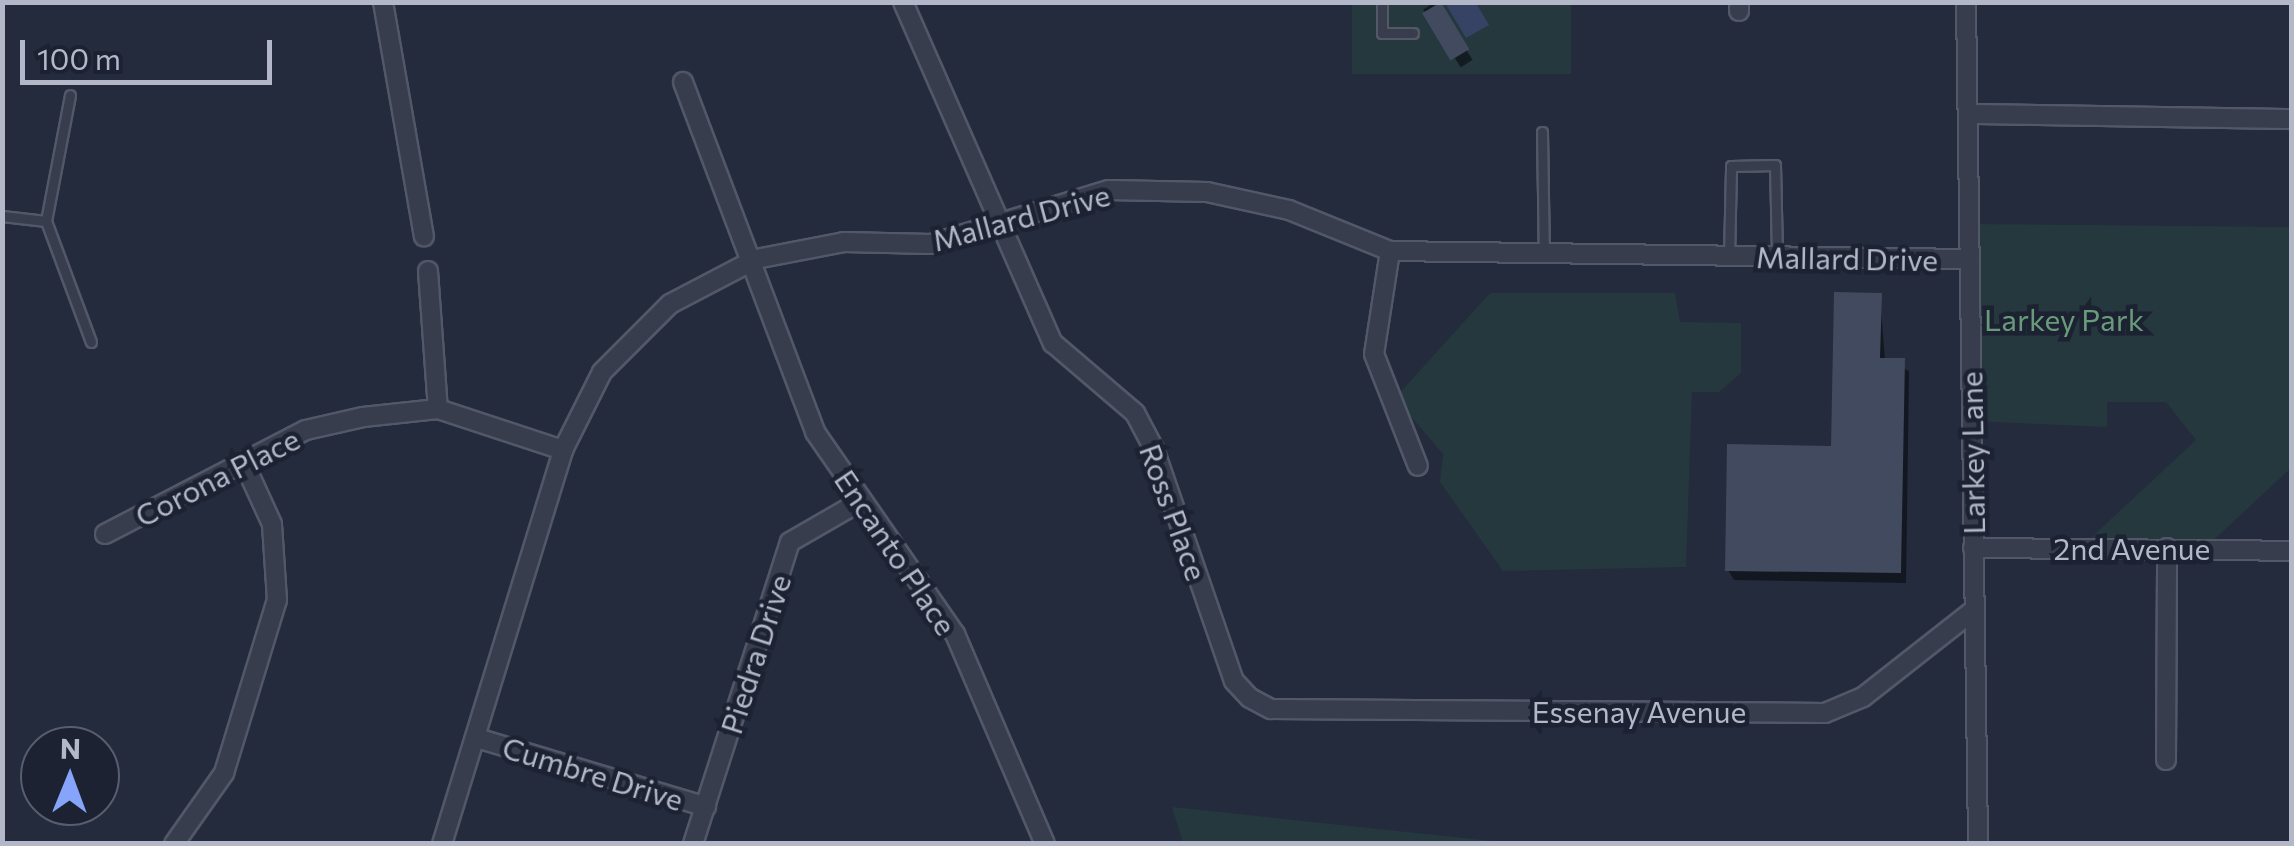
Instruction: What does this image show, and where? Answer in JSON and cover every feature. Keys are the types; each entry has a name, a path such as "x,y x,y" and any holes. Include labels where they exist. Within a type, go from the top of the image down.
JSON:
{"street":[{"path":"384,2 424,236"},
{"name":"Ross Place","path":"903,2 1053,344 1136,413 1234,682 1272,709"},
{"name":"Larkey Lane","path":"1966,2 1978,844"},
{"name":"Encanto Place","path":"684,82 756,259 815,432 955,634 1045,844"},
{"path":"1970,114 2292,120"},
{"name":"Mallard Drive","path":"442,844 480,740 564,450 602,372 670,304 756,259 844,242 931,244 1000,220 1110,190 1207,192 1289,210 1390,251 1970,259"},
{"path":"1390,251 1374,354 1418,466"},
{"path":"428,271 438,409"},
{"name":"Corona Place","path":"105,534 245,466 306,430 438,409 564,450"},
{"path":"174,844 224,774 277,600 272,524 245,466"},
{"name":"Piedra Drive","path":"693,844 790,542 861,501"},
{"name":"2nd Avenue","path":"1973,548 2292,551"},
{"path":"2166,760 2167,548"},
{"name":"Essenay Avenue","path":"1272,709 1825,712 1864,697 1974,610"},
{"name":"Cumbre Drive","path":"480,740 706,808"}],"lane":[{"path":"1382,2 1382,33 1413,33"},
{"path":"70,96 46,221 91,342"},
{"path":"1542,132 1544,255"},
{"path":"1730,257 1731,166 1775,165 1777,258"},
{"path":"2,216 46,221"}],"green space":[{"path":"1352,3 1571,3 1571,74 1352,74"},
{"name":"Larkey Park","path":"1970,224 2291,227 2291,468 2205,548 2080,548 2196,440 2166,402 2107,402 2107,427 1971,421"},
{"path":"1490,293 1675,293 1680,322 1741,323 1741,373 1719,392 1692,392 1686,567 1503,571 1440,482 1443,454 1395,398"},
{"path":"1172,807 1511,843 1183,843"}],"water":[{"path":"1445,3 1476,3 1489,25 1466,38"}],"building":[{"path":"1441,2 1469,49 1450,60 1422,13"},
{"path":"1834,292 1882,293 1880,358 1905,358 1901,573 1725,571 1727,444 1831,446"}]}
